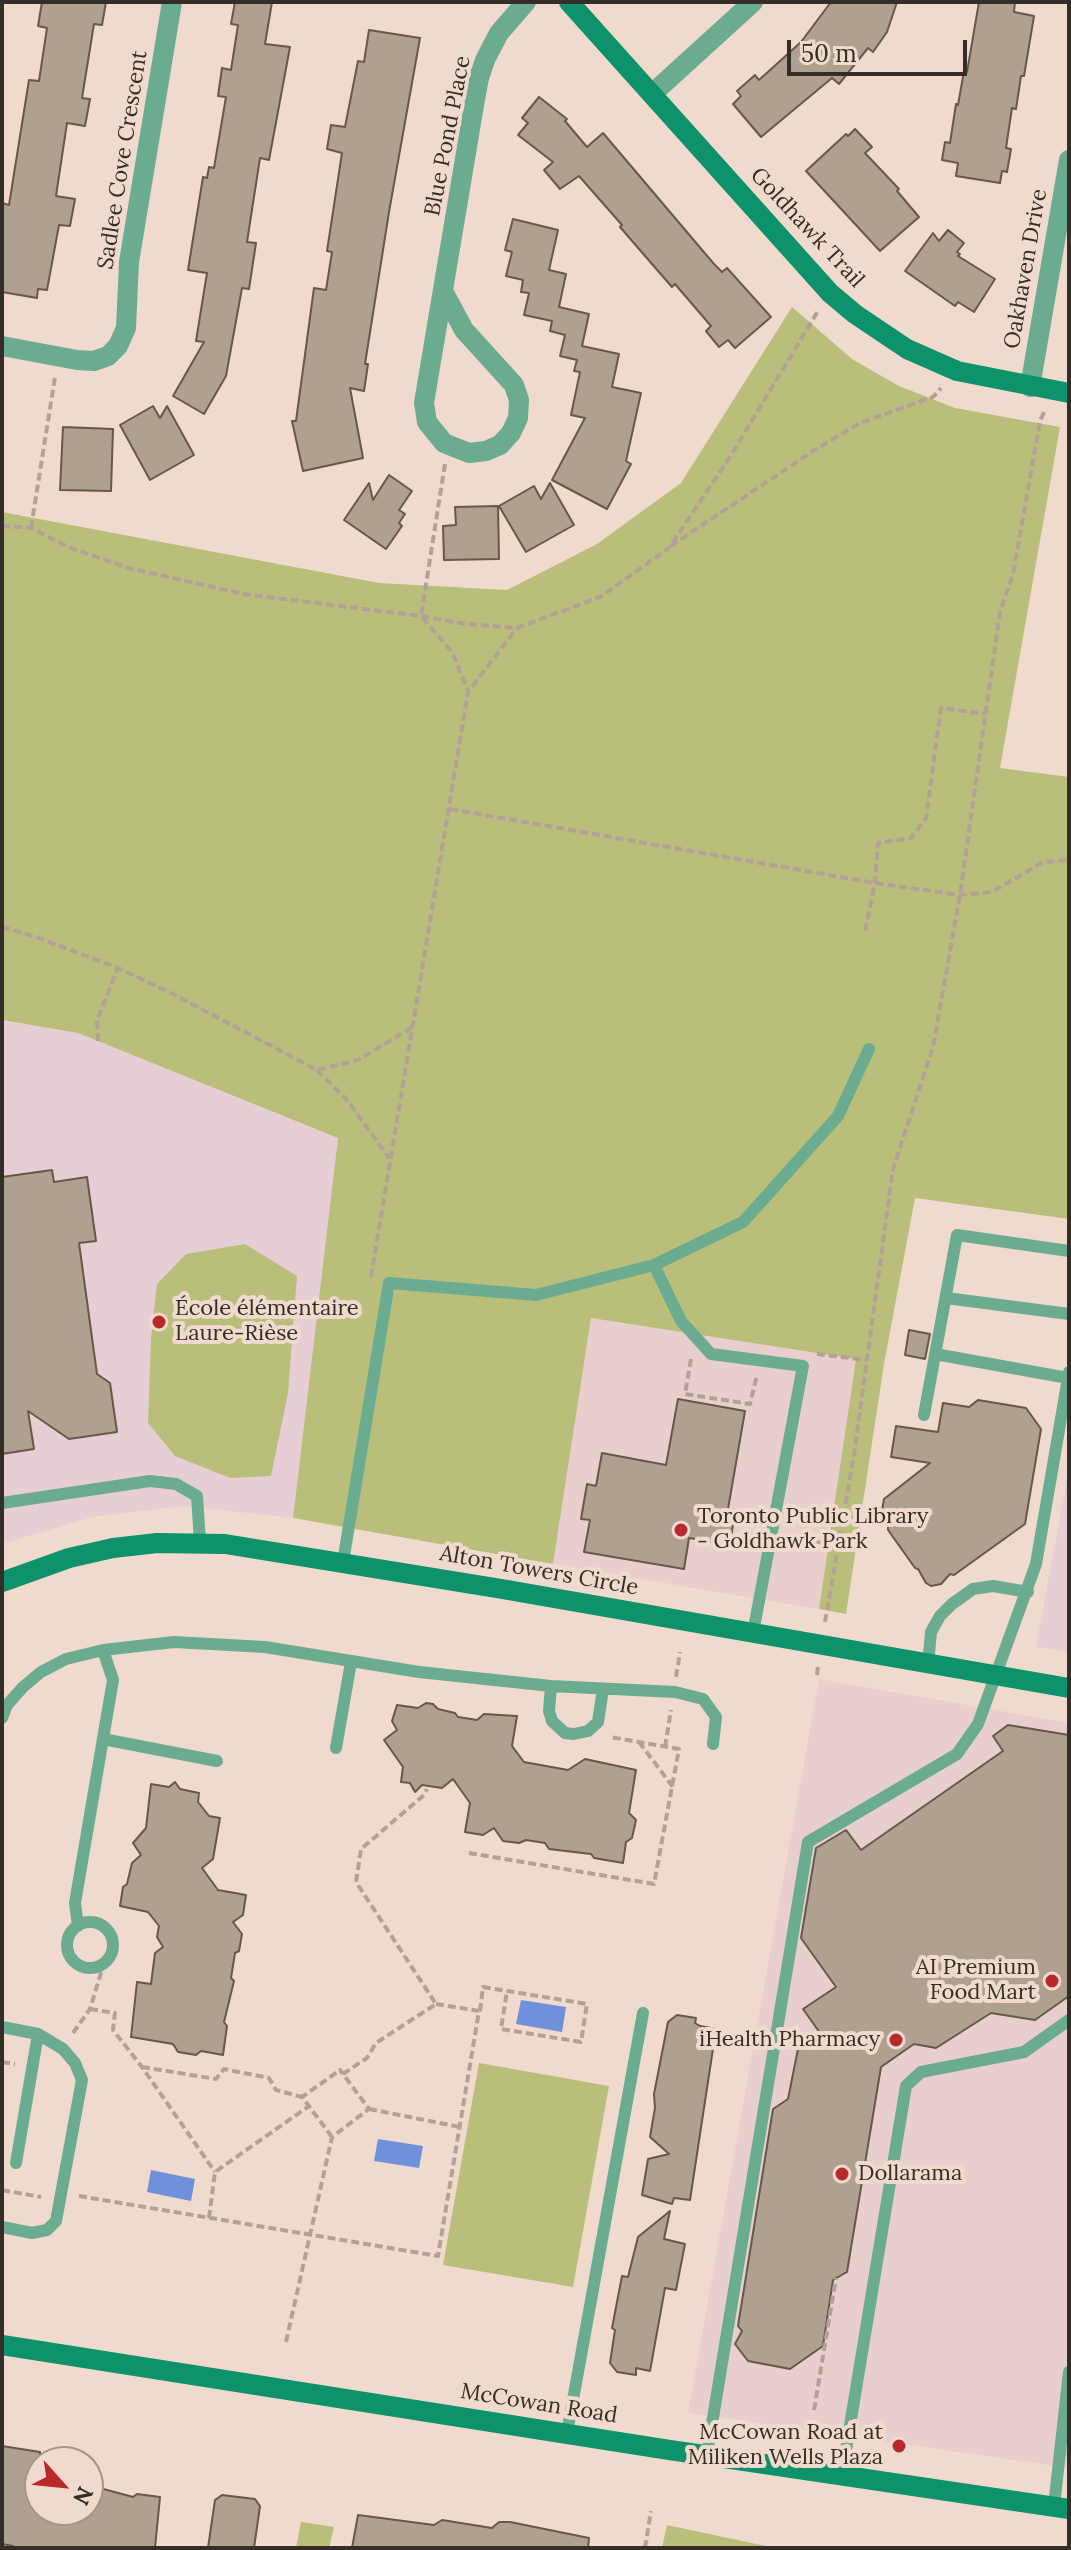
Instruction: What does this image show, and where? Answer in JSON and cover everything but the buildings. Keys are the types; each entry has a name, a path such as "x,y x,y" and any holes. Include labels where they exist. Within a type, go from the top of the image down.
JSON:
{"street":[{"name":"Sadlee Cove Crescent","path":"2,346 94,361 108,356 118,346 126,328 129,262 172,2"},
{"name":"Blue Pond Place","path":"449,446 436,436 424,414 479,78 499,33 526,2"},
{"name":"Goldhawk Trail","path":"569,2 830,293 855,314 884,336 957,371 1069,393"},
{"path":"652,94 753,2"},
{"name":"Oakhaven Drive","path":"1030,387 1069,160"},
{"path":"443,291 464,330 514,385 519,400 518,418 511,433 500,445 469,453 449,446"},
{"name":"Alton Towers Circle","path":"2,1582 91,1552 145,1544 200,1542 249,1546 1069,1688"},
{"name":"McCowan Road","path":"2,2345 1062,2507"}],"lane":[{"path":"343,1562 389,1283 536,1295 654,1265 743,1222 838,1116 869,1049"},
{"path":"924,1415 957,1235 1069,1251"},
{"path":"654,1265 681,1321 711,1354 803,1366 753,1633"},
{"path":"946,1298 1069,1314"},
{"path":"707,2454 808,1842 957,1754 978,1724 1036,1564 1068,1375 935,1354"},
{"path":"2,1503 150,1481 176,1484 197,1496 200,1542"},
{"path":"928,1664 931,1632 952,1604 973,1589 993,1586 1028,1592"},
{"path":"2,1718 7,1705 23,1687 41,1672 66,1659 103,1650 174,1642 265,1647 419,1672 551,1686 675,1692 703,1699 716,1717 713,1744"},
{"path":"78,1926 75,1903 113,1680 103,1650"},
{"path":"336,1748 351,1662"},
{"path":"551,1686 549,1711 552,1721 565,1733 574,1734 588,1731 598,1722 603,1689"},
{"path":"103,1739 217,1761"},
{"path":"93,1923 106,1930 112,1950 98,1967 83,1967 71,1959 68,1937 78,1926 93,1923"},
{"path":"567,2433 643,2013"},
{"path":"842,2474 906,2086 921,2072 1024,2052 1069,2020"},
{"path":"2,2027 38,2034 63,2049 75,2063 82,2080 56,2221 47,2230 32,2233 2,2227"},
{"path":"16,2163 38,2034"},
{"path":"1062,2507 1069,2372"}],"path":[{"path":"669,548 730,457 811,321"},
{"path":"31,528 59,356"},
{"path":"2,526 31,528 68,547 129,568 258,597 517,628 600,597 860,423 933,397"},
{"path":"825,1625 854,1455 893,1169 933,1047 960,895 1000,612 1013,574 1040,421 1045,410"},
{"path":"449,446 421,616 452,652 468,692"},
{"path":"369,1287 468,692 517,628"},
{"path":"865,931 875,883 878,843 911,838 926,818 941,708 986,714"},
{"path":"450,809 960,895 992,892 1043,862 1069,860"},
{"path":"2,927 118,968 317,1070 347,1100 390,1160"},
{"path":"98,1041 97,1020 118,968"},
{"path":"317,1070 358,1060 413,1027"},
{"path":"695,1337 685,1394 750,1404 761,1360"},
{"path":"803,1366 818,1353 866,1360"},
{"path":"771,1534 838,1546"},
{"path":"817,1675 818,1663"},
{"path":"469,1853 654,1884 679,1749 604,1736"},
{"path":"639,1742 673,1787"},
{"path":"427,1789 424,1795 361,1849 356,1882 436,2004"},
{"path":"63,2049 90,2009 104,1963"},
{"path":"2,2190 209,2218 438,2256 483,1987 587,2004 581,2042 501,2029 507,1991"},
{"path":"343,2074 367,2058 376,2043 436,2004 479,2011"},
{"path":"90,2009 115,2013 113,2030 215,2172 209,2218"},
{"path":"142,2067 216,2079 224,2069 269,2078 276,2090 302,2097 332,2137"},
{"path":"302,2097 340,2070 369,2109 460,2127"},
{"path":"215,2172 309,2106"},
{"path":"286,2342 332,2137 369,2109"},
{"path":"814,2410 836,2278"},
{"path":"645,2548 651,2511"}],"shaded area":[{"name":"École élémentaire Laure-Rièse","path":"2,1020 78,1033 338,1138 293,1518 184,1506 92,1517 2,1544"},
{"path":"591,1318 857,1359 819,1609 553,1564"},
{"path":"1069,1468 1069,1652 1036,1647"},
{"path":"819,1679 1069,1723 1069,2468 688,2413"}],"green space":[{"path":"792,307 852,359 899,386 955,408 1060,427 1000,768 1069,777 1069,1219 915,1198 884,1364 846,1614 819,1609 856,1359 591,1318 553,1564 293,1518 338,1138 78,1033 2,1020 2,512 379,583 507,590 597,544 681,483"},
{"path":"245,1244 297,1276 288,1393 271,1476 230,1478 175,1456 148,1423 151,1338 157,1284 186,1254"},
{"path":"479,2063 609,2086 573,2287 443,2265"},
{"path":"301,2522 334,2527 329,2548 296,2548"},
{"path":"667,2525 775,2548 662,2548"}],"water":[{"path":"521,2000 566,2007 562,2032 516,2024"},
{"path":"378,2139 423,2146 419,2168 374,2161"},
{"path":"151,2170 195,2179 191,2201 147,2192"}],"place":[{"name":"École élémentaire Laure-Rièse","path":"159,1322"},
{"name":"Toronto Public Library - Goldhawk Park","path":"681,1530"},
{"name":"AI Premium Food Mart","path":"1052,1981"},
{"name":"iHealth Pharmacy","path":"896,2040"},
{"name":"Dollarama","path":"842,2174"},
{"name":"McCowan Road at Miliken Wells Plaza","path":"899,2446"}]}
